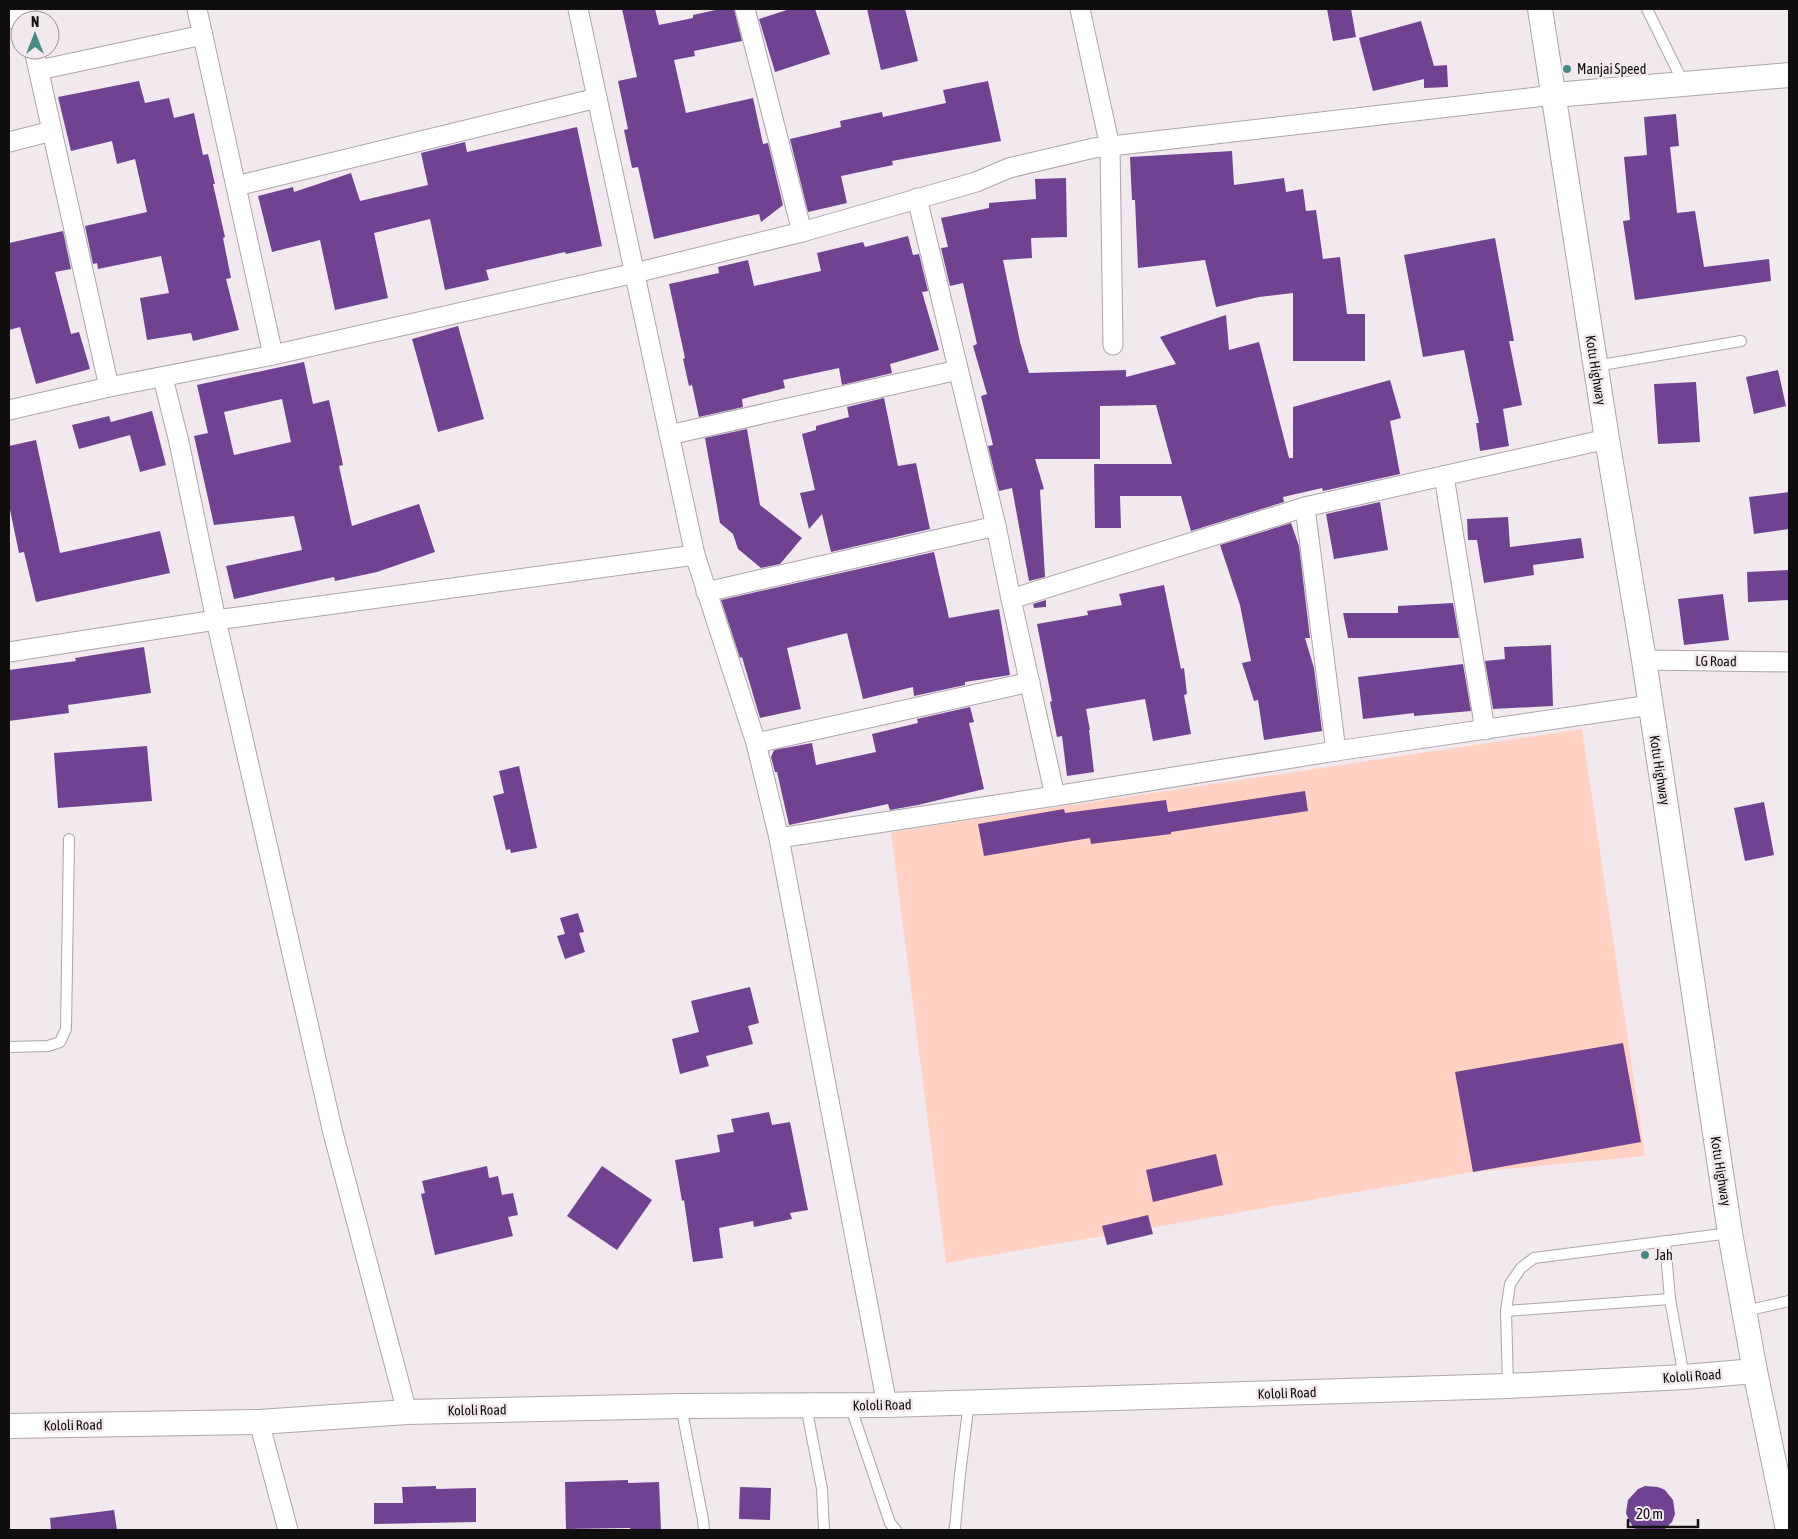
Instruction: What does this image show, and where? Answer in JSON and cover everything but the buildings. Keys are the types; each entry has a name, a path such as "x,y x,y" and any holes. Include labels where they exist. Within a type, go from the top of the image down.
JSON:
{"street":[{"path":"197,9 273,355"},
{"path":"578,9 695,555 756,743 779,838 888,1405"},
{"path":"747,9 802,232"},
{"path":"1080,9 1110,147 1113,345"},
{"name":"Kotu Highway","path":"1540,9 1607,438 1644,660 1730,1233 1755,1371 1788,1530"},
{"path":"39,70 203,35"},
{"path":"36,60 109,387"},
{"path":"9,410 109,387 163,378 273,355 634,273 802,232 976,182 1009,168 1094,148 1554,95 1789,75"},
{"path":"236,186 597,98"},
{"path":"9,142 52,131"},
{"path":"917,198 996,526 1010,599 1055,796"},
{"path":"668,435 958,370"},
{"path":"163,378 179,442 216,620 333,1133 407,1412"},
{"path":"1010,599 1305,507 1607,438"},
{"path":"1444,476 1485,730"},
{"path":"1305,507 1336,751"},
{"path":"706,592 996,526"},
{"path":"9,652 216,620 695,555"},
{"name":"LG Road","path":"1644,660 1789,662"},
{"path":"756,743 1030,682"},
{"path":"779,838 1336,751 1650,705"},
{"name":"Kololi Road","path":"9,1426 259,1422 407,1412 681,1406 888,1405 1508,1386 1684,1377 1755,1371"},
{"path":"259,1422 288,1530"}],"lane":[{"path":"1647,9 1684,84"},
{"path":"1596,366 1741,341"},
{"path":"9,1046 48,1046 60,1042 66,1029 69,839"},
{"path":"1508,1386 1506,1311 1510,1284 1521,1268 1534,1258 1730,1233"},
{"path":"1665,1241 1670,1299 1684,1377"},
{"path":"1506,1311 1670,1299"},
{"path":"1744,1311 1789,1302"},
{"path":"954,1530 956,1528 960,1474 969,1402"},
{"path":"850,1405 890,1523 896,1530"},
{"path":"681,1406 704,1530"},
{"path":"806,1406 822,1489 824,1530"}],"shaded area":[{"path":"1582,729 1645,1156 1473,1172 946,1263 891,832"}],"place":[{"name":"Manjai Speed","path":"1567,69"},
{"name":"Jah","path":"1645,1255"}]}
